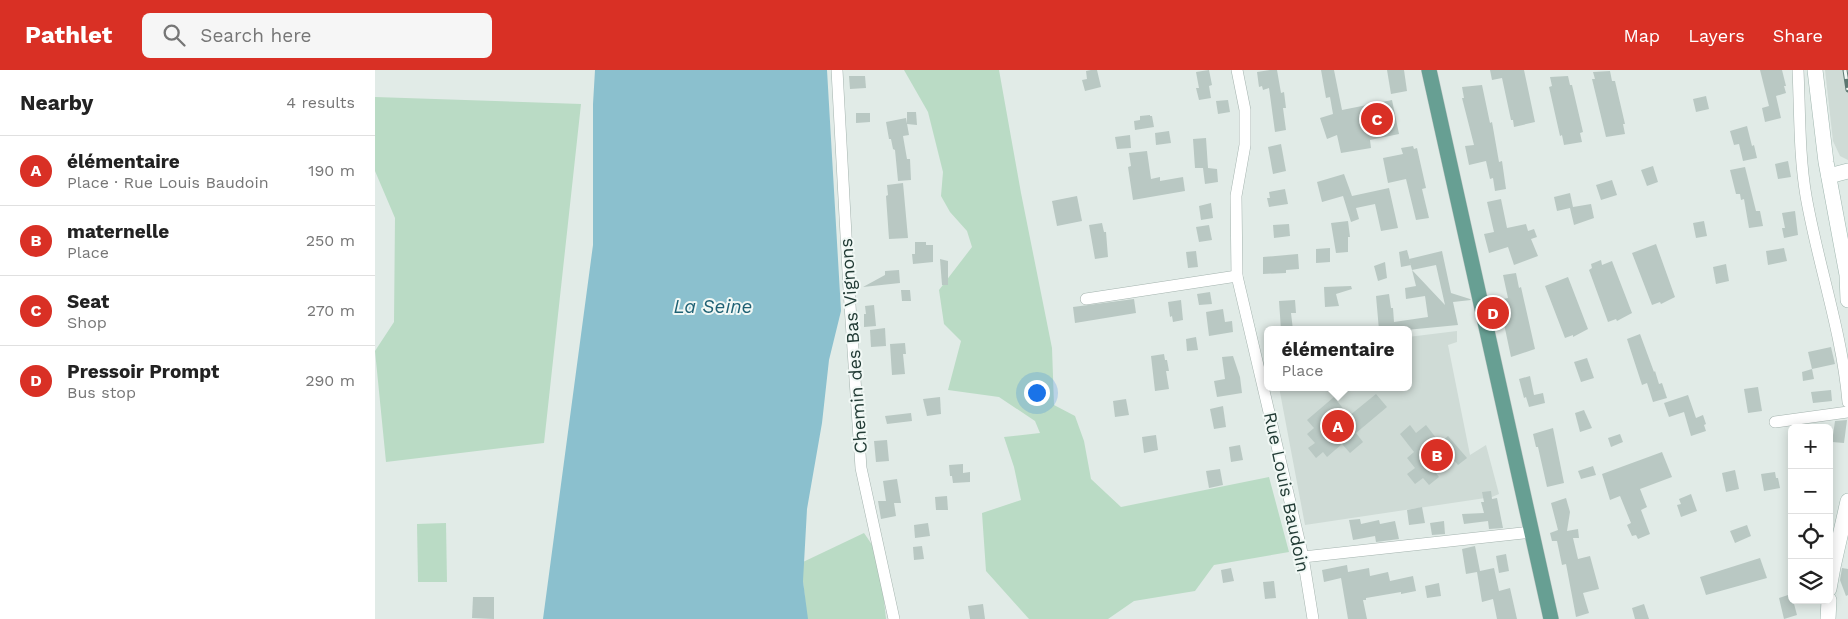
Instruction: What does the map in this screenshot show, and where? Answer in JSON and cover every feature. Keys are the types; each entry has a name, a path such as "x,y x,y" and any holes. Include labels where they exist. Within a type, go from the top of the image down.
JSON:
{"main road":[{"path":"1429,70 1551,619"}],"street":[{"name":"Chemin des Bas Vignons","path":"837,70 861,468 894,619"},
{"name":"Rue Louis Baudoin","path":"1237,70 1245,110 1244,153 1236,196 1237,276 1303,557 1313,619"},
{"path":"1798,70 1801,150 1805,193 1842,355 1848,402"},
{"path":"1815,70 1829,176 1847,275 1848,300"},
{"path":"1829,176 1848,171"},
{"path":"1086,299 1237,276"},
{"path":"1775,422 1848,412"},
{"path":"1833,566 1848,501"},
{"path":"1303,557 1532,532"},
{"path":"1828,619 1829,604"}],"shaded area":[{"path":"1825,70 1848,70 1848,160 1840,156 1833,141"},
{"path":"1457,331 1457,342 1448,345 1470,455 1486,445 1499,494 1492,497 1305,525 1280,391 1412,391 1412,337"}],"green space":[{"path":"904,70 999,70 1052,348 1054,405 1075,416 1084,441 1091,479 1121,507 1269,477 1289,552 1214,565 1195,591 1134,601 1108,619 1029,619 986,571 982,513 1021,500 1014,467 1004,437 1040,433 1035,421 999,397 948,390 961,341 944,324 939,290 972,247 967,231 950,212 941,196 943,172 928,112"},
{"path":"375,97 581,104 544,443 386,462 375,351 394,322 395,218 375,171"},
{"path":"446,523 447,582 418,582 417,524"},
{"path":"864,533 879,555 886,619 807,619 803,562"}],"water":[{"name":"La Seine","path":"595,70 827,70 841,311 829,360 822,423 807,509 803,581 808,619 543,619 593,245 593,104"}],"building":[{"path":"1097,70 1101,87 1085,91 1082,80 1087,79 1086,71"},
{"path":"1209,70 1212,85 1209,86 1211,98 1199,100 1196,88 1199,88 1196,72"},
{"path":"1277,70 1281,93 1284,92 1286,108 1283,108 1286,130 1275,132 1269,88 1263,90 1262,86 1259,87 1257,72"},
{"path":"1321,70 1334,70 1342,110 1392,100 1399,134 1370,140 1371,148 1341,153 1337,135 1327,139 1320,118 1333,114 1330,97 1326,98"},
{"path":"1387,70 1404,70 1407,91 1391,94"},
{"path":"1490,70 1524,70 1535,122 1514,127 1502,78 1492,80"},
{"path":"1760,70 1782,70 1786,93 1776,96 1781,118 1765,122 1762,108 1769,106"},
{"path":"1610,71 1612,81 1615,81 1625,124 1623,124 1625,134 1606,137 1592,79 1595,79 1593,72"},
{"path":"849,76 865,76 866,88 850,89"},
{"path":"1568,76 1570,85 1572,85 1583,132 1580,133 1582,142 1564,145 1562,135 1560,136 1549,87 1552,86 1550,77"},
{"path":"1482,85 1490,123 1492,122 1499,162 1502,161 1506,189 1495,191 1493,178 1490,179 1486,161 1469,165 1465,146 1474,145 1462,98 1464,98 1462,87"},
{"path":"1706,96 1709,109 1696,112 1693,99"},
{"path":"1228,100 1230,112 1218,114 1216,101"},
{"path":"907,112 916,112 917,125 907,124"},
{"path":"856,113 870,113 870,122 856,123"},
{"path":"1140,116 1152,116 1154,127 1135,130 1134,121 1140,120"},
{"path":"906,118 909,135 903,136 907,159 910,159 911,180 898,181 895,150 893,149 891,139 889,139 886,122"},
{"path":"1747,126 1757,158 1743,161 1739,144 1734,145 1730,131"},
{"path":"1169,131 1171,143 1156,145 1155,133"},
{"path":"1130,135 1131,148 1117,149 1115,137"},
{"path":"1206,138 1208,168 1217,169 1218,182 1205,184 1203,168 1195,168 1193,139"},
{"path":"1281,144 1286,171 1273,174 1268,147"},
{"path":"1413,146 1414,149 1417,148 1426,188 1422,189 1429,218 1416,220 1406,179 1388,183 1383,158 1403,154 1401,148"},
{"path":"1147,151 1151,179 1160,177 1160,181 1183,177 1185,191 1133,200 1128,167 1131,166 1129,153"},
{"path":"1788,161 1791,177 1778,179 1775,164"},
{"path":"1653,166 1658,182 1647,186 1641,170"},
{"path":"1745,167 1756,211 1760,211 1763,226 1749,228 1744,199 1741,200 1740,194 1736,194 1730,170"},
{"path":"1344,174 1352,196 1389,188 1398,228 1381,231 1375,204 1356,208 1359,219 1351,222 1343,196 1322,202 1317,182"},
{"path":"1612,180 1617,195 1601,200 1596,185"},
{"path":"903,183 908,238 889,239 887,185"},
{"path":"1285,189 1288,204 1269,207 1267,198 1270,198 1269,192"},
{"path":"1570,193 1573,207 1591,204 1594,218 1574,225 1570,208 1557,211 1554,197"},
{"path":"1077,196 1082,221 1057,226 1052,201"},
{"path":"1501,199 1507,228 1526,224 1528,231 1534,229 1537,237 1531,239 1538,256 1514,265 1508,247 1489,253 1484,234 1494,232 1487,202"},
{"path":"1211,203 1213,218 1201,220 1199,206"},
{"path":"1795,211 1798,235 1784,238 1782,228 1785,228 1782,213"},
{"path":"1348,221 1350,237 1348,237 1348,252 1336,253 1331,223"},
{"path":"1704,221 1707,236 1696,238 1693,223"},
{"path":"1102,223 1104,232 1106,232 1108,257 1095,259 1089,225"},
{"path":"1289,224 1290,236 1274,238 1273,225"},
{"path":"1209,225 1212,240 1199,242 1196,227"},
{"path":"915,242 926,242 926,245 933,245 933,262 913,264 912,254 915,254"},
{"path":"1656,244 1675,297 1661,304 1660,302 1652,305 1632,253"},
{"path":"1330,248 1330,262 1316,263 1316,249"},
{"path":"1784,248 1787,261 1768,265 1766,251"},
{"path":"1407,250 1411,265 1401,267 1399,252"},
{"path":"1196,251 1198,267 1188,268 1186,252"},
{"path":"1442,251 1451,293 1471,300 1453,302 1458,325 1412,329 1412,326 1379,326 1376,296 1389,294 1394,322 1428,317 1425,296 1406,299 1405,288 1416,286 1409,259","holes":["1436,265 1445,305 1412,270"]},
{"path":"1298,254 1299,269 1286,270 1286,273 1263,274 1263,257"},
{"path":"940,259 948,261 948,285 942,285"},
{"path":"1601,260 1602,265 1612,261 1632,313 1617,321 1616,319 1608,322 1589,270 1592,268 1591,264"},
{"path":"1385,262 1387,278 1378,281 1374,266"},
{"path":"1726,264 1729,281 1716,284 1713,267"},
{"path":"899,270 900,283 863,287 885,275 885,271"},
{"path":"1516,273 1535,349 1511,357 1499,300 1508,298 1503,275"},
{"path":"1568,277 1588,329 1573,337 1573,335 1565,338 1545,286"},
{"path":"1351,286 1352,289 1336,294 1339,306 1325,307 1324,287"},
{"path":"901,290 910,290 911,301 902,301"},
{"path":"1210,292 1212,304 1199,305 1197,294"},
{"path":"1134,299 1136,313 1075,323 1073,307"},
{"path":"1181,300 1183,320 1173,322 1172,316 1170,317 1168,302"},
{"path":"1295,300 1296,313 1291,313 1293,326 1281,326 1279,301"},
{"path":"874,305 876,326 864,327 865,306"},
{"path":"1223,309 1225,322 1232,321 1233,332 1209,336 1206,312"},
{"path":"885,328 886,346 871,347 870,330"},
{"path":"1640,334 1659,384 1662,383 1667,398 1653,402 1647,383 1642,385 1627,339"},
{"path":"1196,337 1198,350 1187,351 1186,339"},
{"path":"905,343 906,354 903,354 905,374 892,375 890,344"},
{"path":"1831,347 1835,364 1812,369 1808,352"},
{"path":"1164,354 1169,371 1166,371 1169,389 1155,391 1151,356"},
{"path":"1233,356 1240,377 1242,393 1217,397 1214,381 1225,379 1222,357"},
{"path":"1587,358 1594,378 1581,382 1574,362"},
{"path":"1812,369 1814,379 1803,381 1802,372"},
{"path":"1530,376 1534,395 1543,393 1545,403 1529,407 1526,397 1524,398 1519,379"},
{"path":"1758,387 1762,411 1748,413 1744,389"},
{"path":"1831,390 1832,401 1813,403 1811,392"},
{"path":"1376,394 1387,407 1356,433 1363,442 1350,453 1342,444 1327,457 1323,452 1316,458 1308,448 1315,443 1307,434 1314,428 1307,420 1334,397 1349,416"},
{"path":"1688,395 1696,418 1703,415 1706,424 1704,425 1706,431 1691,436 1684,412 1669,417 1664,403"},
{"path":"940,397 941,414 927,416 923,399"},
{"path":"1126,399 1129,415 1115,417 1113,401"},
{"path":"1223,406 1226,427 1214,429 1210,409"},
{"path":"1584,410 1592,428 1580,432 1575,413"},
{"path":"911,413 912,421 887,424 885,416"},
{"path":"1847,420 1844,443 1833,442 1835,421"},
{"path":"1410,425 1416,433 1426,425 1440,443 1448,436 1467,458 1458,465 1453,459 1436,473 1439,477 1429,485 1423,478 1415,484 1407,474 1415,468 1407,458 1414,452 1400,434"},
{"path":"1553,428 1564,483 1547,487 1538,447 1536,447 1533,434"},
{"path":"1620,434 1623,442 1611,447 1608,438"},
{"path":"1156,435 1158,450 1144,453 1142,437"},
{"path":"887,440 889,461 876,462 874,441"},
{"path":"1240,445 1243,460 1231,462 1229,447"},
{"path":"1662,452 1672,477 1640,489 1647,507 1641,510 1650,534 1638,539 1636,535 1632,536 1627,525 1631,523 1620,496 1610,500 1602,474"},
{"path":"963,464 963,473 970,472 970,482 953,483 949,465"},
{"path":"1593,466 1596,475 1581,479 1578,471"},
{"path":"1220,469 1223,485 1209,488 1206,471"},
{"path":"1735,470 1739,489 1726,492 1722,473"},
{"path":"1775,472 1780,488 1764,491 1761,474"},
{"path":"897,479 901,503 894,503 896,516 881,519 878,501 886,501 883,481"},
{"path":"1491,491 1492,499 1497,498 1503,528 1489,529 1488,521 1464,524 1462,514 1484,513 1481,502 1484,502 1482,492"},
{"path":"1691,494 1697,511 1681,517 1677,505 1681,504 1679,499"},
{"path":"947,496 948,510 936,510 935,497"},
{"path":"1566,498 1570,512 1567,531 1578,529 1579,538 1573,538 1578,559 1590,556 1599,589 1583,593 1589,613 1576,617 1566,564 1562,565 1557,541 1552,541 1550,533 1558,530 1551,503"},
{"path":"1422,507 1425,523 1409,525 1407,510"},
{"path":"1360,519 1361,524 1379,520 1380,524 1395,521 1399,539 1376,542 1375,536 1353,540 1349,520"},
{"path":"1444,521 1445,534 1432,535 1430,523"},
{"path":"928,523 930,536 915,538 914,525"},
{"path":"1747,525 1751,536 1735,543 1730,531"},
{"path":"922,546 924,559 914,560 913,547"},
{"path":"1475,546 1480,571 1494,568 1499,591 1510,588 1517,619 1497,619 1493,599 1482,602 1477,572 1466,574 1462,549"},
{"path":"1506,554 1509,571 1499,573 1496,556"},
{"path":"1760,558 1767,578 1706,595 1700,577"},
{"path":"1347,565 1348,572 1369,568 1370,576 1388,572 1390,581 1413,576 1416,591 1366,598 1366,600 1363,600 1367,619 1348,619 1341,578 1324,582 1322,570"},
{"path":"1231,568 1234,581 1223,583 1221,570"},
{"path":"1842,568 1848,569 1848,595 1846,596 1840,580"},
{"path":"1274,581 1276,598 1265,599 1263,582"},
{"path":"1439,583 1441,596 1427,598 1425,586"},
{"path":"1788,595 1788,604 1794,604 1797,615 1784,619 1779,598"},
{"path":"473,597 494,597 494,619 472,618"},
{"path":"983,604 985,619 970,619 968,606"},
{"path":"1644,604 1649,619 1635,619 1632,608"}],"railway":[{"path":"1845,70 1848,90"}],"place":[{"name":"Seat","path":"1377,119"},
{"name":"Pressoir Prompt","path":"1493,313"},
{"name":"élémentaire","path":"1338,426"},
{"name":"maternelle","path":"1437,455"}]}
